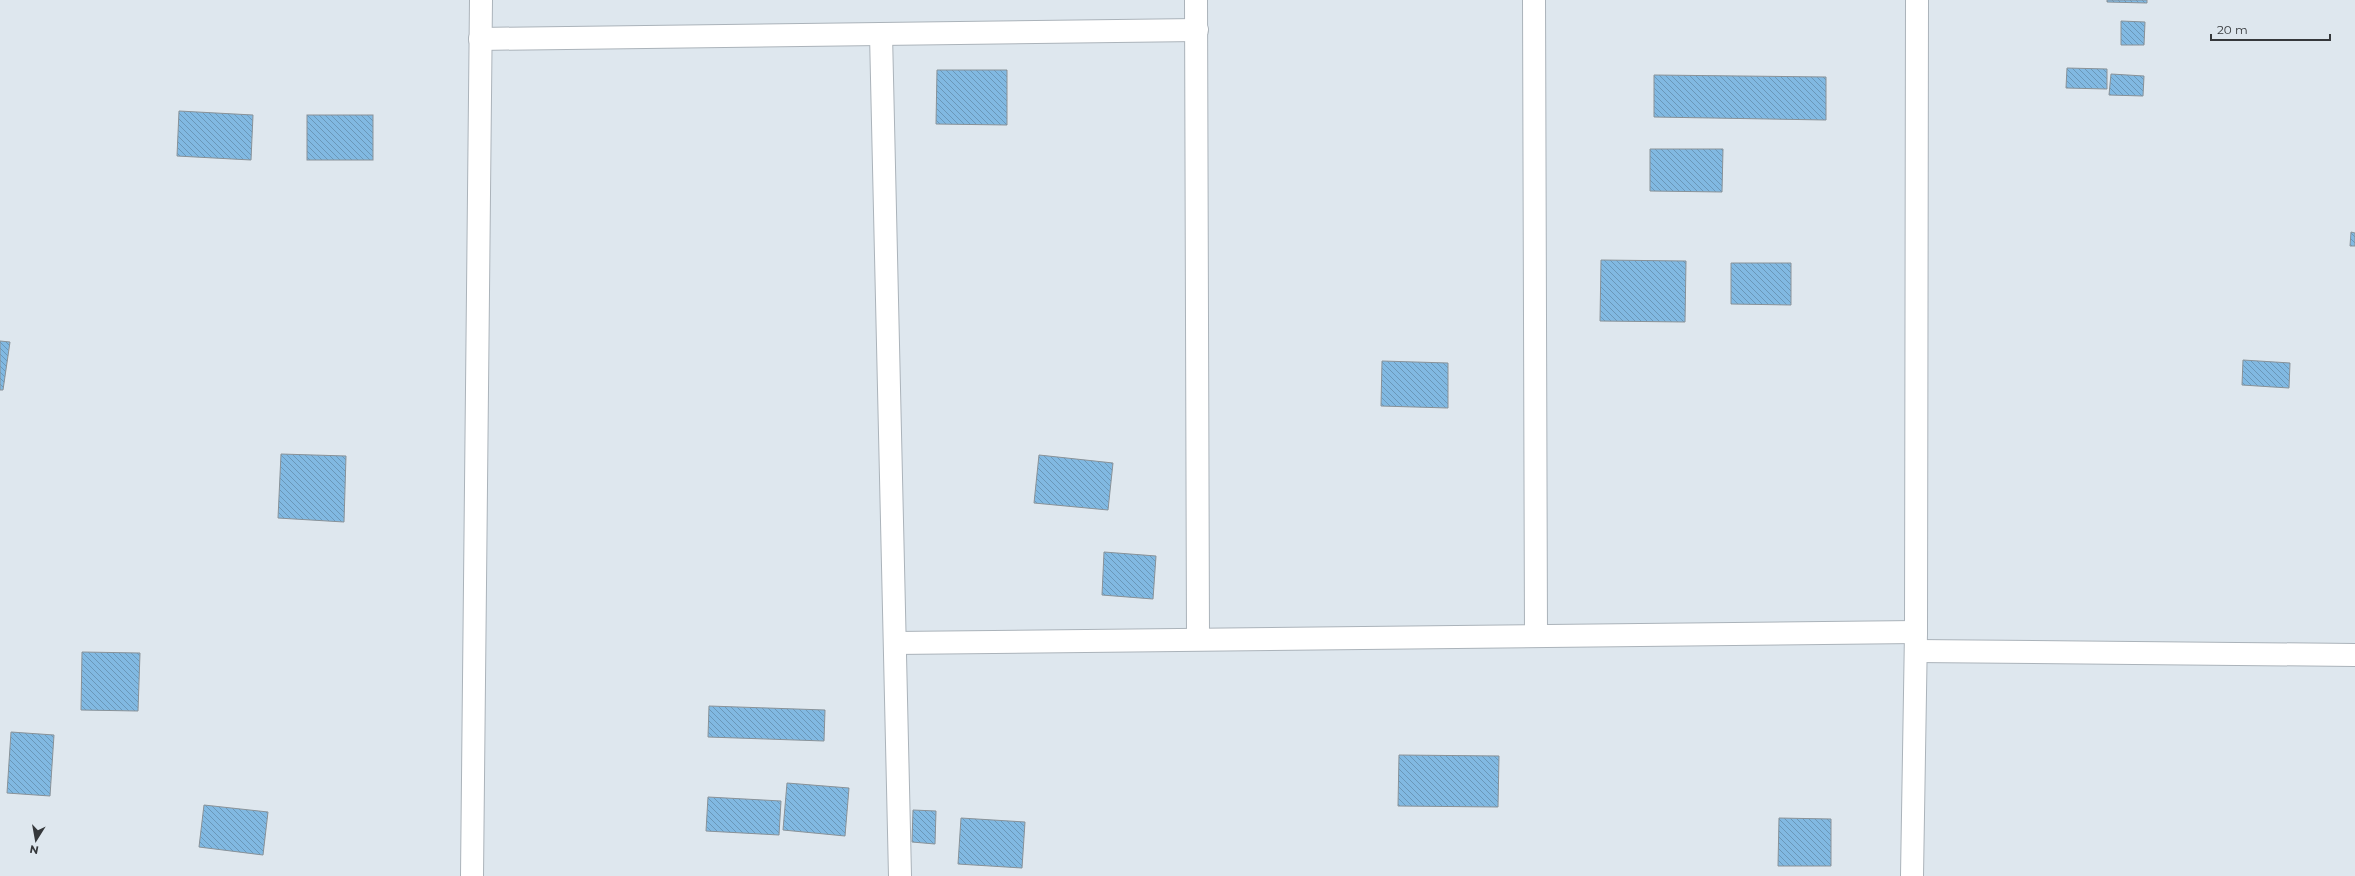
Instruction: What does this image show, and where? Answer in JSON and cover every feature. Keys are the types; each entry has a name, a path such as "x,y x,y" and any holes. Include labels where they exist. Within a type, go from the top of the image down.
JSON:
{"street":[{"path":"472,876 481,0"},
{"path":"1196,0 1198,639"},
{"path":"1534,0 1536,636"},
{"path":"1912,876 1916,641 1917,0"},
{"path":"480,39 1197,30"},
{"path":"881,34 900,876"},
{"path":"895,643 1536,636 1916,641 2355,655"}],"building":[{"path":"2107,0 2147,0 2147,3 2107,2"},
{"path":"2121,21 2145,22 2144,45 2121,45"},
{"path":"2067,68 2107,69 2107,89 2066,88"},
{"path":"937,70 1007,70 1007,125 936,124"},
{"path":"2111,74 2144,76 2143,96 2109,95"},
{"path":"1654,75 1826,77 1826,120 1654,117"},
{"path":"179,111 253,115 251,160 177,156"},
{"path":"307,115 373,115 373,160 307,160"},
{"path":"1650,149 1723,149 1722,192 1650,191"},
{"path":"2351,232 2355,233 2355,246 2350,246"},
{"path":"1601,260 1686,261 1685,322 1600,321"},
{"path":"1731,263 1791,263 1791,305 1731,304"},
{"path":"0,341 10,342 3,390 0,390"},
{"path":"2243,360 2290,363 2289,388 2242,385"},
{"path":"1382,361 1448,363 1448,408 1381,406"},
{"path":"281,454 346,456 344,522 278,518"},
{"path":"1039,455 1113,463 1108,510 1034,503"},
{"path":"1104,552 1156,556 1153,599 1102,595"},
{"path":"82,652 140,653 138,711 81,710"},
{"path":"709,706 825,710 824,741 708,737"},
{"path":"11,732 54,735 50,796 7,793"},
{"path":"1399,755 1499,756 1498,807 1398,806"},
{"path":"787,783 849,788 845,836 783,830"},
{"path":"708,797 781,801 779,835 706,831"},
{"path":"204,805 268,812 263,855 199,847"},
{"path":"913,810 936,811 935,844 912,842"},
{"path":"961,818 1025,822 1022,868 958,864"},
{"path":"1779,818 1831,819 1831,866 1778,866"}]}
